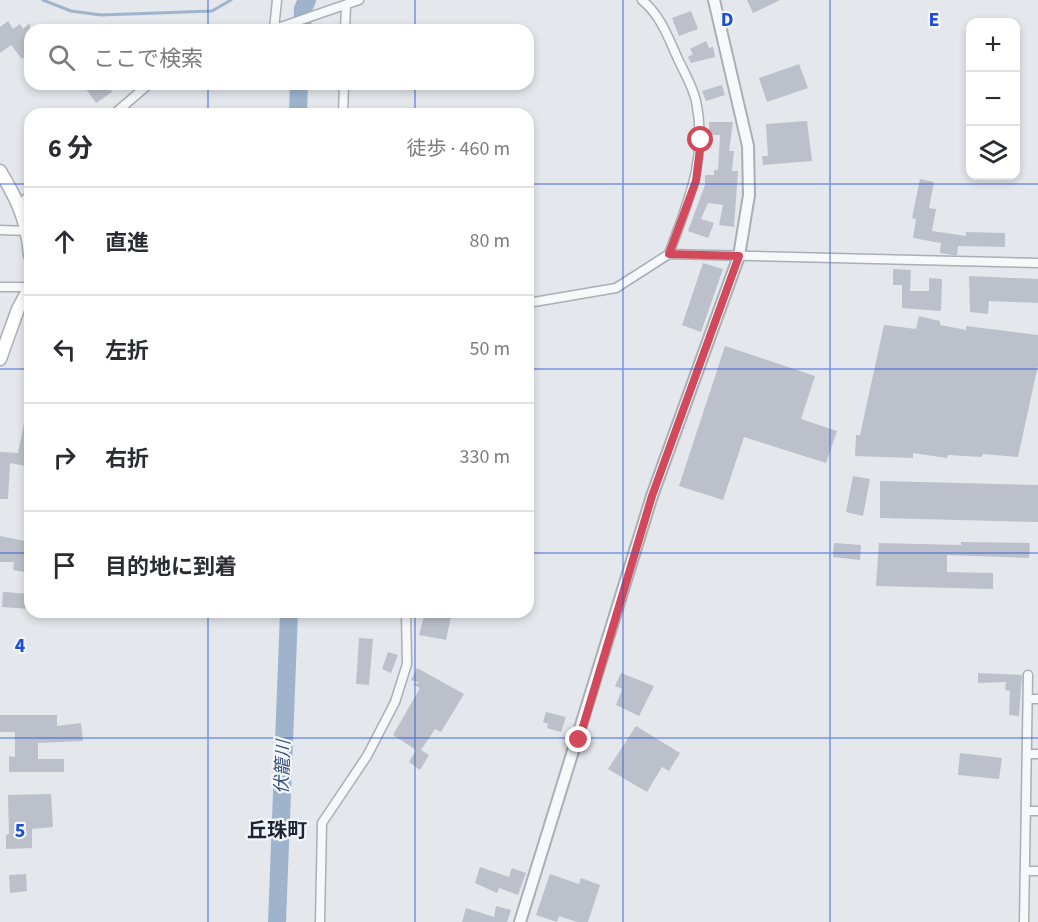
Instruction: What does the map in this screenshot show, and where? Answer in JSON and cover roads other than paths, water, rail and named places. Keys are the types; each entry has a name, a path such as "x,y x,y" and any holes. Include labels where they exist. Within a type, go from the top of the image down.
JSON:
{"main road":[{"path":"0,171 20,204 24,218"},
{"path":"0,359 24,298"}],"street":[{"path":"274,24 278,0"},
{"path":"290,24 359,0"},
{"path":"642,0 653,9 662,23 695,99 701,140 696,181 669,254"},
{"path":"520,922 652,496 739,256 749,195 748,146 714,0"},
{"path":"345,24 346,5"},
{"path":"121,108 141,90"},
{"path":"343,108 344,90"},
{"path":"20,204 24,200"},
{"path":"0,230 24,231"},
{"path":"534,302 616,288 669,254 1038,262"},
{"path":"0,287 24,287"},
{"path":"320,922 322,823 367,756 395,702 407,664 406,618"},
{"path":"1024,922 1028,754 1033,699 1028,675"},
{"path":"1028,754 1038,754"},
{"path":"1027,811 1038,811"},
{"path":"1025,871 1038,871"}],"waterway":[{"path":"43,0 71,11 101,15 212,11 231,0"},
{"name":"伏籠川","path":"302,24 303,9 307,0"},
{"name":"伏籠川","path":"298,108 299,90"},
{"name":"伏籠川","path":"277,922 289,618"}],"district":[{"name":"丘珠町","path":"277,831"}]}
